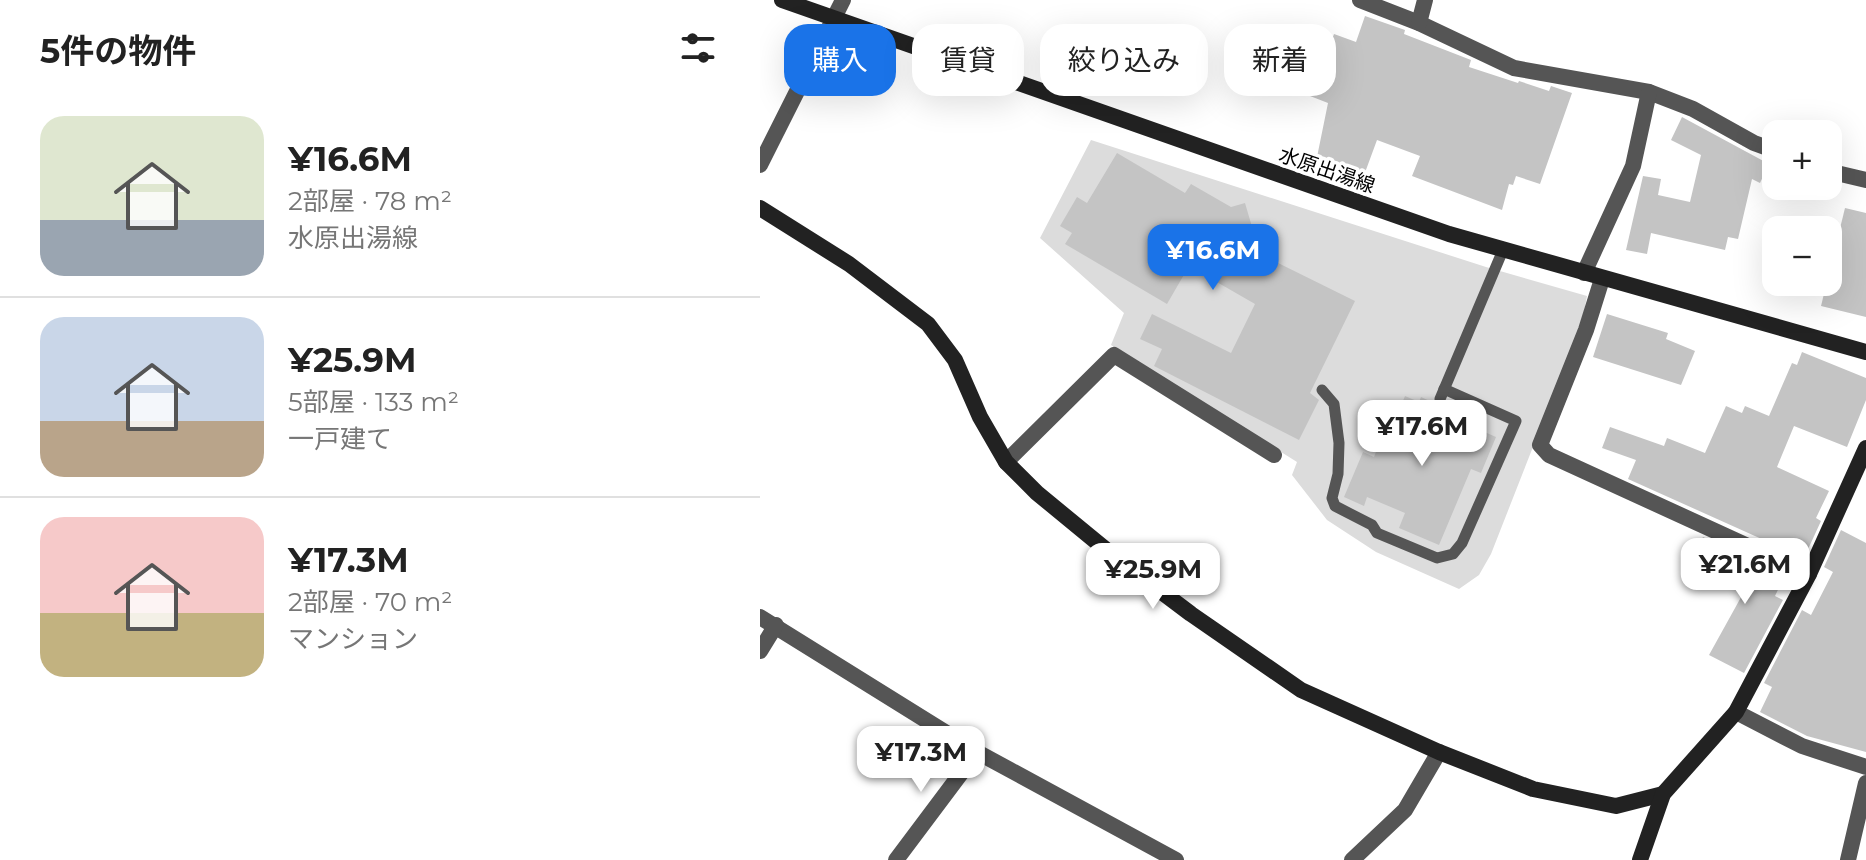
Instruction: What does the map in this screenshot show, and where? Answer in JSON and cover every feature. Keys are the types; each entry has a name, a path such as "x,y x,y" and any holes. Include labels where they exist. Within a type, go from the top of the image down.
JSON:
{"street":[{"name":"水原出湯線","path":"782,0 1434,229 1866,352"},
{"path":"760,165 843,0"},
{"path":"1360,0 1419,23 1514,68 1649,92 1693,109 1762,146"},
{"path":"1419,23 1425,0"},
{"path":"1584,273 1633,166 1649,92"},
{"path":"1842,174 1866,180"},
{"path":"760,208 849,264 928,324 955,360 980,417 1006,462 1037,493 1191,614 1301,690 1439,752 1533,789 1616,806 1663,794"},
{"path":"1602,279 1586,330 1540,445 1549,455 1809,574"},
{"path":"1006,462 1114,355 1274,455"},
{"path":"1640,860 1663,794 1736,712 1809,574 1866,448"},
{"path":"760,617 977,752 1176,860"},
{"path":"760,651 776,625"},
{"path":"1736,712 1802,746 1866,767"},
{"path":"896,860 977,752"},
{"path":"1352,860 1405,810 1439,752"},
{"path":"1848,860 1866,783"}],"lane":[{"path":"1322,390 1334,404 1339,443 1338,474 1332,498 1335,506 1372,525 1377,533 1437,558 1453,554 1462,543 1516,421 1442,394 1503,250"}],"shaded area":[{"path":"1091,140 1486,267 1587,296 1582,322 1491,554 1479,575 1459,589 1376,552 1327,520 1292,475 1297,462 1111,345 1124,313 1040,238"}],"building":[{"path":"1365,16 1405,30 1404,34 1471,60 1469,67 1549,91 1551,86 1572,93 1540,184 1516,176 1513,185 1509,184 1502,210 1412,176 1420,156 1377,140 1363,178 1337,169 1339,162 1317,157 1328,103 1310,96 1336,96 1336,35 1356,42"},
{"path":"1682,117 1762,160 1762,179 1760,183 1752,179 1738,239 1728,237 1725,250 1651,233 1647,254 1626,250 1643,176 1661,179 1658,195 1690,202 1701,155 1671,140"},
{"path":"1117,153 1185,193 1191,184 1231,207 1245,203 1260,254 1355,301 1310,393 1319,400 1299,440 1154,366 1162,349 1140,339 1152,314 1231,353 1255,304 1189,266 1167,304 1065,244 1072,233 1060,226 1077,197 1087,203"},
{"path":"1845,208 1866,213 1866,317 1821,306 1823,296 1842,296 1842,220"},
{"path":"1607,314 1668,333 1666,339 1695,351 1681,385 1593,357"},
{"path":"1802,352 1866,378 1866,400 1847,447 1794,426 1777,467 1829,491 1816,518 1821,521 1804,558 1628,479 1636,460 1602,448 1610,427 1664,446 1667,438 1705,453 1726,406 1742,413 1745,406 1769,416 1792,363 1797,365"},
{"path":"1405,396 1419,402 1421,397 1441,407 1439,412 1496,437 1481,473 1471,469 1439,545 1399,528 1405,513 1367,497 1364,506 1344,497 1363,452 1374,457 1379,444 1384,446"},
{"path":"1841,530 1866,543 1866,752 1807,736 1760,712 1772,687 1764,683 1802,610 1811,615 1833,572 1824,567"},
{"path":"1703,537 1785,575 1775,596 1783,600 1744,673 1709,655 1745,590 1723,580 1731,565 1697,548"}]}
